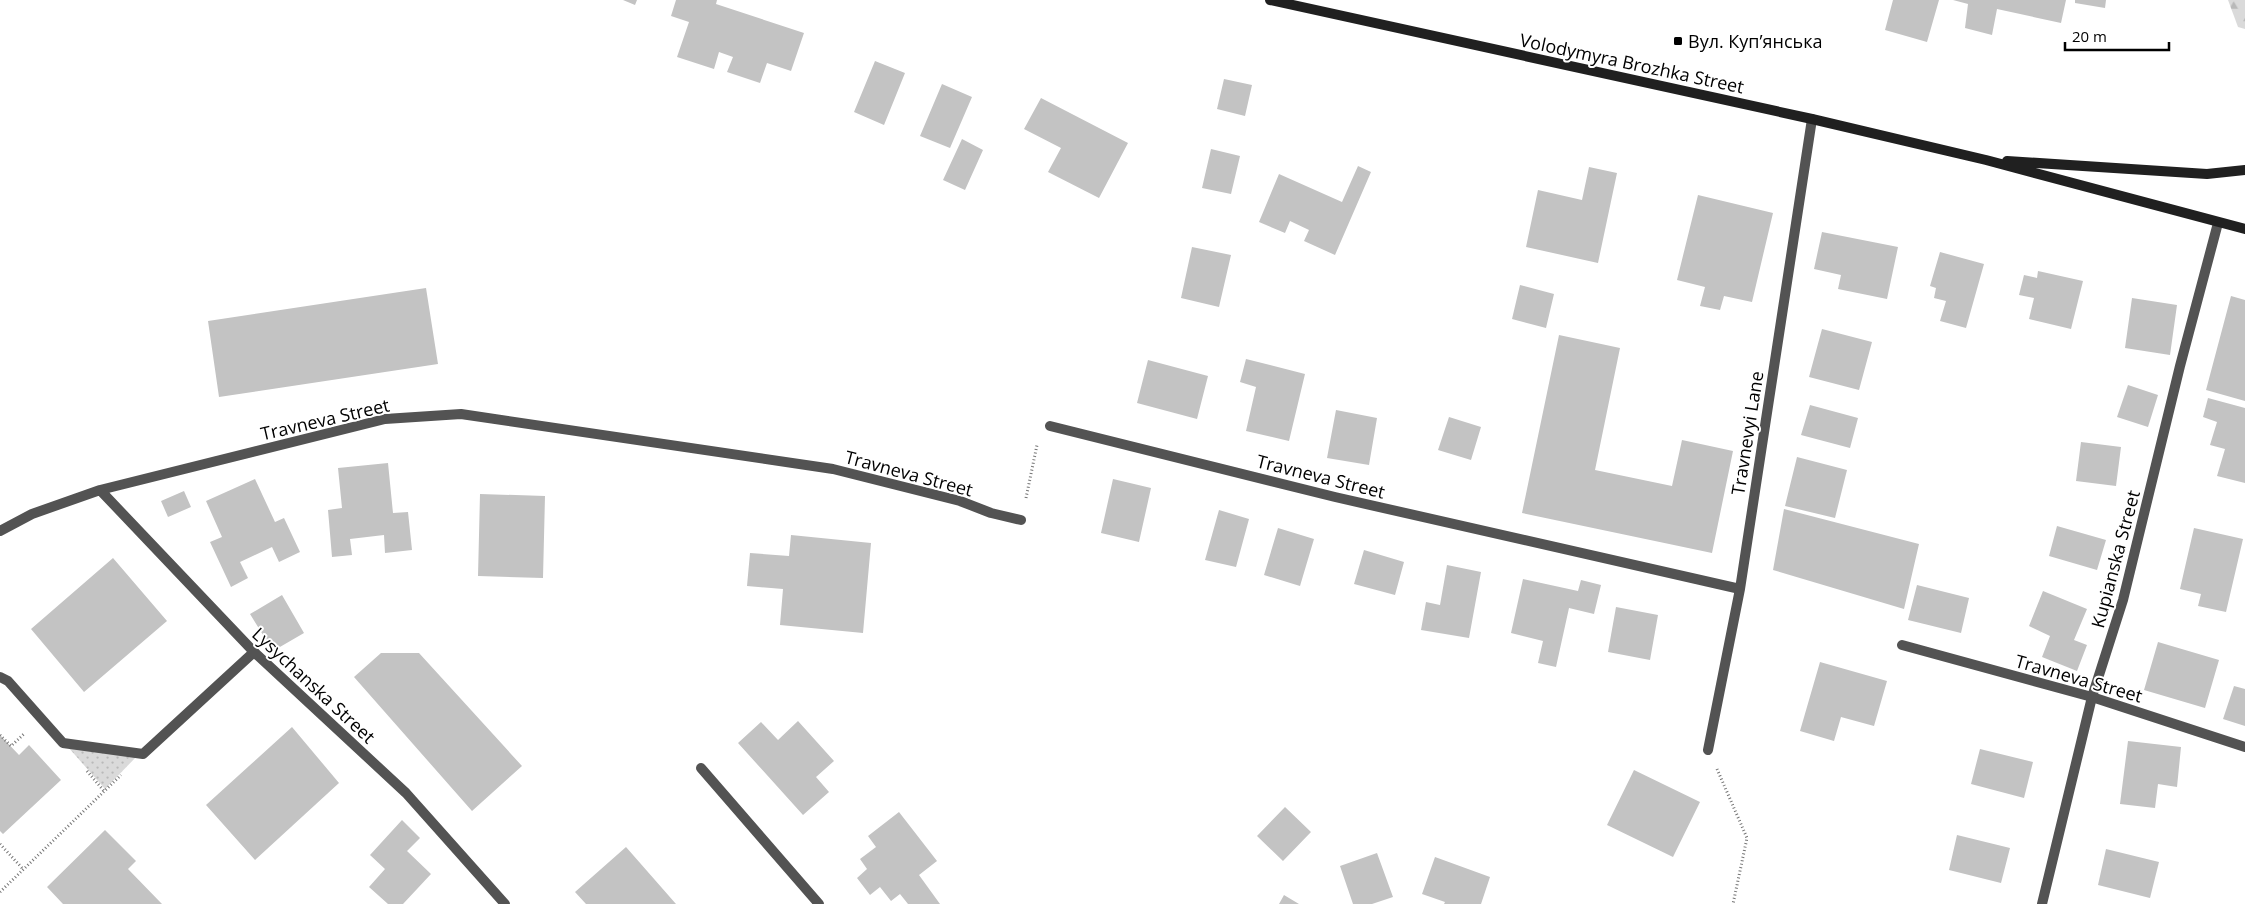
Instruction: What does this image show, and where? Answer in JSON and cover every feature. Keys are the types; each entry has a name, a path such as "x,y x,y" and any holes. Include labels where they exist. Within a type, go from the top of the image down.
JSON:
{"main road":[{"name":"Volodymyra Brozhka Street","path":"1270,0 1812,119 1986,160 2245,230"},
{"name":"Volodymyra Brozhka Street","path":"1986,160 2207,174 2245,170"}],"street":[{"name":"Travnevyi Lane","path":"1708,750 1740,589 1812,119"},
{"name":"Kupianska Street","path":"2042,904 2092,697 2123,600 2180,366 2218,223"},
{"name":"Travneva Street","path":"0,531 32,514 100,490 385,419 461,414 833,469 960,501 991,513 1021,520"},
{"name":"Travneva Street","path":"1050,426 1335,497 1740,589"},
{"name":"Lysychanska Street","path":"100,490 254,652 406,793 505,904"},
{"name":"Travneva Street","path":"1902,645 2092,697 2245,747"},
{"path":"0,677 8,681 62,744 143,754 254,652"},
{"path":"701,768 819,904"}],"path":[{"path":"1021,520 1036,448 1050,426"},
{"path":"1708,750 1747,838 1733,904"},
{"path":"0,892 143,754"},
{"path":"0,844 23,869"}],"green space":[{"path":"2228,0 2245,0 2245,29 2238,27"},
{"path":"68,747 138,755 105,789"}],"building":[{"path":"623,0 637,0 635,5"},
{"path":"676,0 717,0 716,4 804,33 791,71 767,63 760,83 727,72 733,57 719,52 714,69 677,57 689,22 671,16"},
{"path":"1893,0 1939,0 1927,42 1885,30"},
{"path":"1953,0 2066,0 2061,23 1997,9 1992,35 1965,28 1968,4"},
{"path":"2075,0 2106,0 2105,8 2075,3"},
{"path":"875,61 905,73 884,125 854,112"},
{"path":"1224,79 1252,85 1245,116 1217,109"},
{"path":"942,84 972,97 950,148 920,136"},
{"path":"1041,98 1128,143 1099,198 1048,172 1061,148 1024,129"},
{"path":"962,139 983,150 965,190 943,180"},
{"path":"1211,149 1240,156 1231,194 1202,188"},
{"path":"1358,166 1371,172 1335,255 1304,241 1309,230 1290,221 1285,233 1259,222 1279,174 1342,202"},
{"path":"1589,167 1617,173 1598,263 1526,247 1538,190 1582,200"},
{"path":"1698,195 1773,213 1752,302 1724,296 1720,310 1700,306 1705,287 1677,280"},
{"path":"1822,232 1898,247 1887,299 1838,289 1841,275 1814,269"},
{"path":"1192,247 1231,255 1219,307 1181,298"},
{"path":"1940,252 1984,264 1966,328 1940,321 1946,301 1934,298 1936,288 1930,286"},
{"path":"2038,271 2083,281 2071,329 2029,319 2034,298 2019,295 2024,275 2037,278"},
{"path":"1520,285 1554,294 1546,328 1512,319"},
{"path":"426,288 438,364 219,397 208,321"},
{"path":"2231,296 2245,300 2245,401 2206,390"},
{"path":"2132,298 2177,305 2170,355 2125,348"},
{"path":"1822,329 1872,342 1859,390 1809,377"},
{"path":"1559,335 1620,348 1595,470 1672,486 1682,440 1733,451 1712,553 1522,513"},
{"path":"1246,359 1305,374 1289,441 1246,431 1256,387 1240,382"},
{"path":"1148,360 1208,376 1197,419 1137,403"},
{"path":"2128,385 2158,395 2148,427 2117,417"},
{"path":"2208,398 2245,408 2245,483 2217,476 2225,449 2210,445 2217,422 2203,417"},
{"path":"1810,405 1858,418 1850,448 1801,435"},
{"path":"1336,410 1377,418 1369,465 1327,458"},
{"path":"1449,417 1481,427 1471,460 1438,450"},
{"path":"2081,442 2121,447 2116,486 2076,481"},
{"path":"1797,457 1847,470 1835,518 1785,506"},
{"path":"388,463 393,513 408,512 412,550 385,553 384,535 350,539 352,555 332,557 328,510 342,508 338,468"},
{"path":"255,479 275,522 284,518 300,552 279,562 272,547 240,562 248,578 231,587 210,542 222,537 206,501"},
{"path":"1113,479 1151,488 1139,542 1101,533"},
{"path":"184,491 191,507 168,517 161,501"},
{"path":"480,494 545,496 543,578 478,576"},
{"path":"1784,509 1919,544 1904,609 1773,570"},
{"path":"1219,510 1249,519 1236,567 1205,560"},
{"path":"2057,526 2106,540 2097,570 2049,556"},
{"path":"1278,528 1314,539 1300,586 1264,575"},
{"path":"2194,528 2243,539 2226,612 2198,606 2201,594 2180,589"},
{"path":"791,535 871,543 863,633 780,625 783,589 747,586 750,553 789,556"},
{"path":"1364,550 1404,562 1395,595 1354,584"},
{"path":"113,558 167,621 84,692 31,629"},
{"path":"1447,565 1481,572 1469,638 1421,630 1426,602 1440,605"},
{"path":"1523,579 1578,591 1581,580 1601,585 1594,614 1569,608 1556,667 1538,663 1543,641 1511,633"},
{"path":"1917,585 1969,598 1961,633 1908,620"},
{"path":"2043,591 2087,609 2074,640 2087,645 2077,671 2042,657 2050,636 2029,626"},
{"path":"282,595 304,633 273,651 250,614"},
{"path":"1616,607 1658,615 1650,660 1608,652"},
{"path":"2158,642 2219,660 2205,708 2144,690"},
{"path":"381,653 419,653 522,766 472,811 354,677"},
{"path":"1820,662 1887,681 1874,726 1841,717 1834,741 1800,731"},
{"path":"2234,686 2245,689 2245,726 2223,719"},
{"path":"798,721 834,761 816,777 829,792 803,815 738,743 761,722 778,740"},
{"path":"292,727 339,783 255,860 206,805"},
{"path":"0,735 19,755 29,745 61,780 3,834 0,831"},
{"path":"2128,741 2181,747 2177,787 2158,784 2155,808 2120,804"},
{"path":"1980,749 2033,762 2024,798 1971,784"},
{"path":"1634,770 1700,802 1673,857 1607,825"},
{"path":"1285,807 1311,832 1283,861 1257,836"},
{"path":"899,812 937,861 919,875 940,904 908,904 900,894 891,901 880,887 870,895 857,878 867,869 860,859 876,847 868,836"},
{"path":"402,820 420,838 407,851 431,874 403,904 388,904 369,887 385,869 370,855"},
{"path":"105,830 136,861 128,869 162,904 63,904 47,887"},
{"path":"1957,835 2010,848 2001,883 1949,870"},
{"path":"626,847 676,904 586,904 575,892"},
{"path":"2106,849 2159,862 2150,898 2098,885"},
{"path":"1377,853 1393,897 1372,904 1353,904 1340,866"},
{"path":"1435,857 1490,877 1481,904 1444,904 1445,902 1422,894"},
{"path":"1284,895 1299,904 1279,904"}],"place":[{"name":"Вул. Куп’янська","path":"1678,41"}]}
